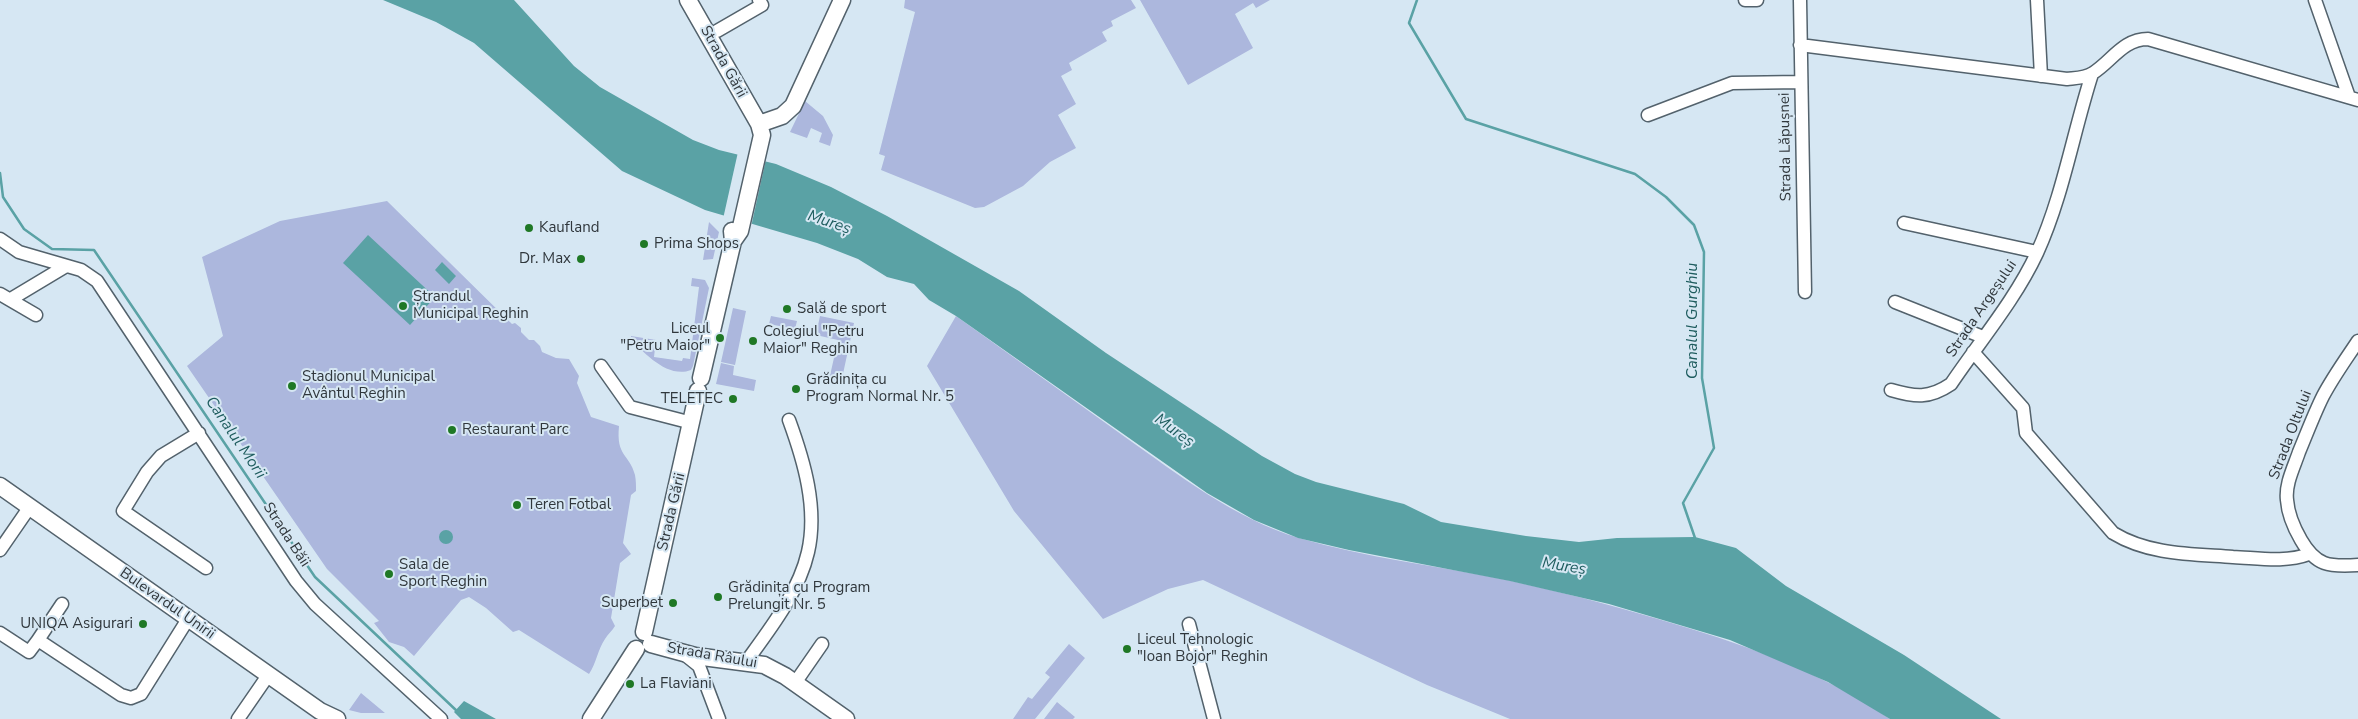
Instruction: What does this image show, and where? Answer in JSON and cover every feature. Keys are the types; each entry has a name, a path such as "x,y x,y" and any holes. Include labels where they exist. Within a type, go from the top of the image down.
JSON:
{"main road":[{"name":"Strada Gării","path":"591,719 644,641 758,130 688,0"},
{"path":"758,130 782,116 793,106 842,0"},
{"name":"Bulevardul Unirii","path":"0,486 320,711 337,719"},
{"name":"Strada Râului","path":"644,641 684,654 746,662 776,670 846,719"}],"street":[{"path":"717,31 736,18 762,5 759,0"},
{"path":"1746,0 1757,0"},
{"name":"Strada Lăpușnei","path":"1800,0 1805,292"},
{"path":"2037,0 2041,76"},
{"path":"2315,0 2353,99"},
{"path":"1800,44 2066,79 2092,74 2126,45 2133,41 2148,39 2353,99"},
{"name":"Strada Argeșului","path":"1891,390 1922,396 1938,393 1951,384 2017,290 2037,252 2051,217 2092,74"},
{"path":"1648,115 1732,83 1800,82"},
{"path":"1904,223 2037,252"},
{"name":"Strada Băii","path":"0,239 19,252 81,270 98,281 296,581 315,604 441,719"},
{"path":"5,296 66,266"},
{"path":"5,296 36,315"},
{"path":"1895,302 1983,337"},
{"name":"Strada Oltului","path":"2309,554 2296,531 2290,514 2287,487 2324,395 2358,340"},
{"path":"1973,352 2023,408 2026,433 2113,533 2126,541 2173,553 2273,559 2299,558 2309,554 2318,561 2335,567 2358,565"},
{"path":"601,366 630,406 692,423"},
{"path":"746,662 789,598 808,552 811,525 808,492 802,457 789,420"},
{"path":"199,433 160,456 147,472 123,512 206,568"},
{"path":"0,550 29,508"},
{"path":"0,633 29,652 62,604"},
{"path":"38,640 121,695 131,698 141,694 188,619"},
{"path":"1189,624 1214,719"},
{"path":"795,683 822,644"},
{"path":"684,654 699,666 718,719"},
{"path":"238,719 268,674"}],"shaded area":[{"path":"905,0 1131,0 1136,8 1111,21 1113,26 1102,32 1107,41 1069,63 1072,70 1061,76 1076,104 1058,115 1076,148 1050,162 1023,186 984,207 975,208 881,170 885,156 879,154 915,12 904,8"},
{"path":"1140,0 1270,0 1256,8 1253,3 1235,14 1253,48 1188,85"},
{"path":"805,101 823,116 833,135 830,146 819,142 822,133 811,128 807,138 790,132"},
{"path":"387,201 512,324 515,323 521,328 521,332 529,340 534,340 540,346 542,352 556,358 569,359 579,376 577,383 591,417 619,426 619,444 636,479 636,491 631,495 623,543 631,554 620,563 611,618 615,626 606,637 589,674 519,630 513,632 486,608 469,597 461,600 414,656 404,647 389,642 374,623 379,621 327,569 187,366 223,336 202,257 280,221"},
{"path":"709,222 719,232 713,259 703,260"},
{"path":"692,278 705,280 709,288 693,366 691,370 674,371 657,363 631,339 631,336 656,340 654,357 682,361 683,358 690,359 699,287 691,286"},
{"path":"733,308 746,311 735,365 721,362"},
{"path":"771,316 797,321 795,329 769,324"},
{"path":"820,316 854,323 841,383 829,380 838,340 816,335"},
{"path":"956,316 1187,481 1230,508 1275,530 1350,551 1507,580 1583,598 1688,628 1748,648 1807,672 1836,686 1890,719 1510,719 1427,685 1203,580 1168,589 1103,619 1014,511 927,366"},
{"path":"721,363 734,366 733,375 756,380 754,391 716,384"},
{"path":"1069,644 1085,658 1035,719 1013,719 1028,697 1032,699 1050,677 1045,673"},
{"path":"361,693 385,713 361,713 349,710"},
{"path":"1057,702 1075,717 1073,719 1044,719"}],"water":[{"name":"Mureș","path":"383,0 514,0 574,66 600,87 693,140 719,150 776,164 831,187 887,216 1019,291 1106,353 1262,456 1295,474 1316,482 1404,504 1441,522 1526,536 1579,542 1617,538 1695,537 1736,548 1786,586 1904,655 2001,719 1890,719 1828,682 1730,640 1609,604 1510,581 1349,550 1298,538 1254,520 1207,493 956,316 929,300 914,284 887,277 858,259 817,243 705,210 622,171 474,43 436,22"},
{"path":"368,235 435,297 410,325 343,263"},
{"path":"442,262 456,276 449,284 435,270"},
{"path":"443,530 449,530 453,537 449,544 443,544 439,540 439,534"},
{"path":"464,701 496,719 461,719 454,712"}],"pier":[{"path":"738,152 766,159 751,227 723,219"}],"waterway":[{"name":"Canalul Gurghiu","path":"1417,0 1409,23 1466,119 1635,174 1666,197 1694,225 1704,252 1702,378 1714,448 1683,503 1695,538"},
{"name":"Canalul Morii","path":"0,173 3,197 24,229 52,249 94,250 315,577 458,712"}],"place":[{"name":"Kaufland","path":"529,228"},
{"name":"Prima Shops","path":"644,244"},
{"name":"Dr. Max","path":"581,259"},
{"name":"Ștrandul Municipal Reghin","path":"403,306"},
{"name":"Sală de sport","path":"787,309"},
{"name":"Liceul \"Petru Maior\"","path":"720,338"},
{"name":"Colegiul \"Petru Maior\" Reghin","path":"753,341"},
{"name":"Stadionul Municipal Avântul Reghin","path":"292,386"},
{"name":"Grădinița cu Program Normal Nr. 5","path":"796,389"},
{"name":"TELETEC","path":"733,399"},
{"name":"Restaurant Parc","path":"452,430"},
{"name":"Teren Fotbal","path":"517,505"},
{"name":"Sala de Sport Reghin","path":"389,574"},
{"name":"Grădinița cu Program Prelungit Nr. 5","path":"718,597"},
{"name":"Superbet","path":"673,603"},
{"name":"UNIQA Asigurari","path":"143,624"},
{"name":"Liceul Tehnologic \"Ioan Bojor\" Reghin","path":"1127,649"},
{"name":"La Flaviani","path":"630,684"}]}
